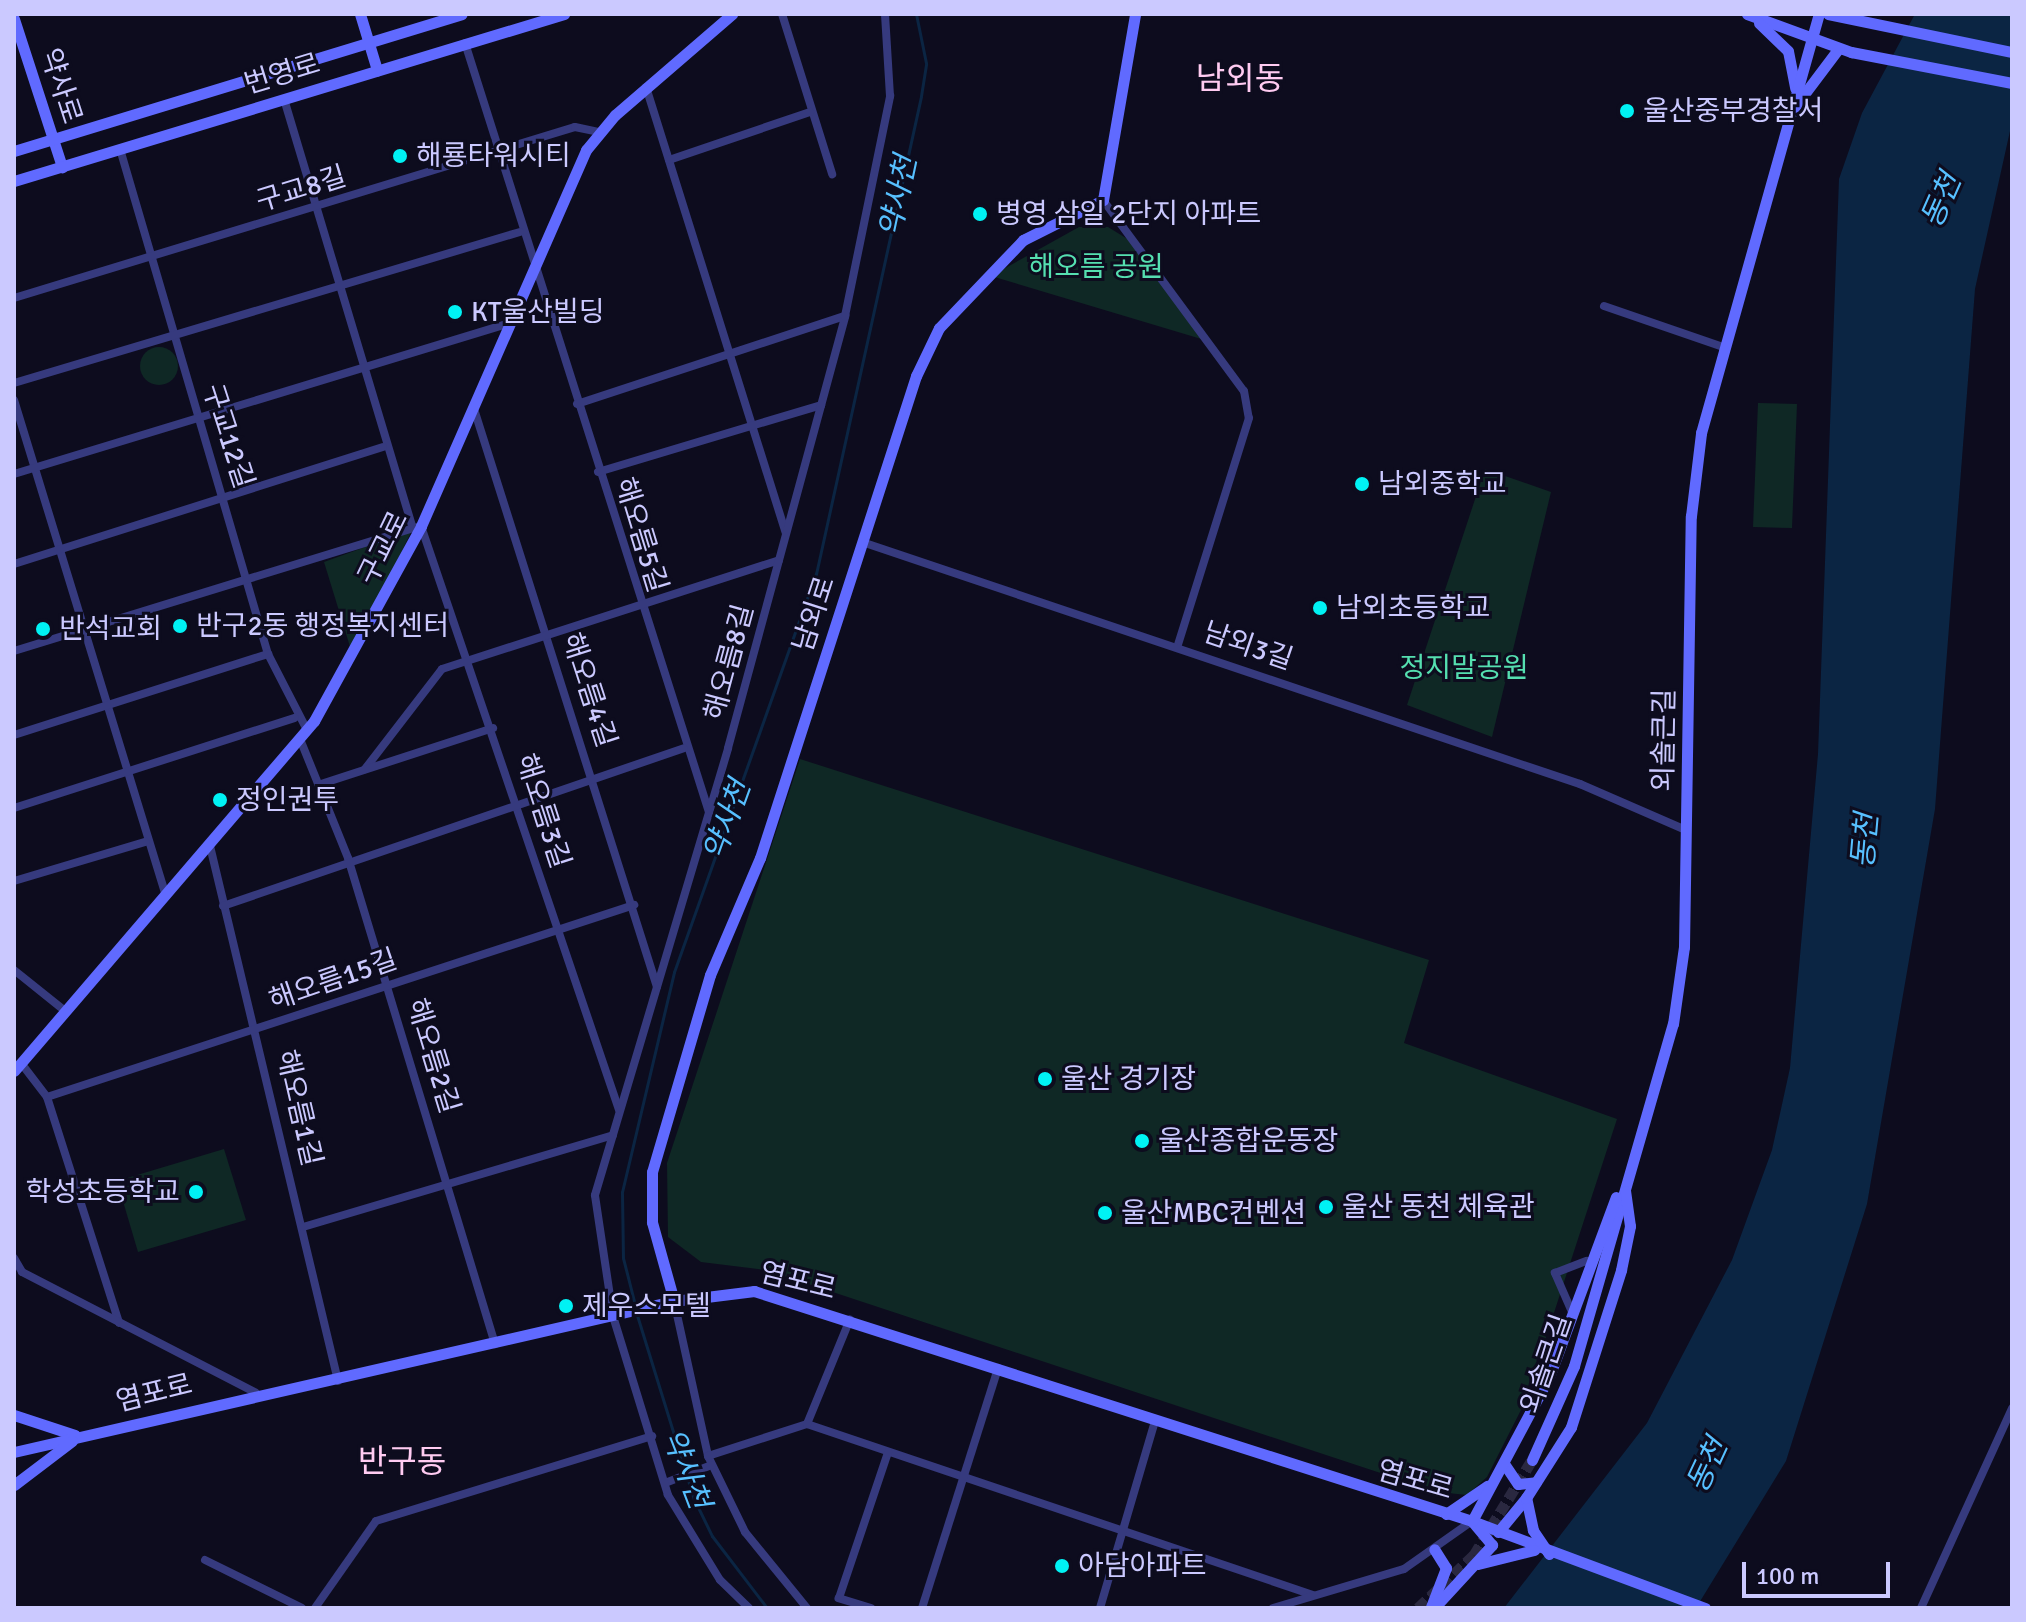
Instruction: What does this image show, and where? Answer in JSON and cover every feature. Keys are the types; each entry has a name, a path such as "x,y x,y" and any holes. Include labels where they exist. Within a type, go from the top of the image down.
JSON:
{"main road":[{"path":"360,14 377,70"},
{"name":"번영로","path":"14,151 462,14"},
{"name":"번영로","path":"14,181 564,14"},
{"name":"구교로","path":"17,1067 304,734 369,632 416,526 474,409 532,270 599,132 731,14"},
{"path":"1103,200 1135,14"},
{"name":"외솔큰길","path":"1532,1460 1574,1366 1624,1182 1673,1024 1686,830 1691,516 1701,433 1808,39 1819,14"},
{"path":"1828,14 2012,52"},
{"path":"1750,15 1837,48 2012,83"},
{"path":"1750,15 1788,51 1796,91"},
{"name":"약사로","path":"14,19 62,167"},
{"path":"1790,113 1837,48"},
{"name":"남외로","path":"674,1301 652,1222 652,1172 710,975 760,858 862,542 939,328 1023,240 1103,200"},
{"path":"1433,1608 1474,1566 1492,1541 1472,1521 1505,1465 1572,1312 1587,1261 1624,1182"},
{"path":"1498,1532 1526,1498 1571,1427 1621,1270 1630,1226 1624,1182"},
{"name":"염포로","path":"14,1452 256,1393 338,1381 674,1301 754,1291 850,1319 1155,1421 1472,1521 1544,1552 1705,1608"},
{"path":"14,1415 79,1436"},
{"path":"14,1485 79,1436"},
{"path":"1505,1465 1518,1484 1536,1482"},
{"path":"1446,1514 1494,1480"},
{"path":"1474,1566 1544,1552 1533,1530 1526,1498"},
{"path":"1433,1608 1446,1568 1434,1549"}],"street":[{"path":"782,14 810,112 832,174"},
{"name":"해오름8길","path":"749,1608 705,1559 665,1483 613,1316 595,1195 709,812 845,316 890,96 885,14"},
{"name":"해오름5길","path":"465,43 532,270 684,748 709,812"},
{"path":"646,87 786,534"},
{"name":"해오름3길","path":"284,99 364,370 383,447 470,662 619,1112"},
{"path":"669,160 810,112"},
{"name":"구교8길","path":"14,298 575,127 599,132"},
{"name":"구교12길","path":"120,149 268,654 304,734"},
{"name":"남외3길","path":"1103,200 1244,391 1249,418 1178,645 1580,784 1686,830"},
{"path":"14,383 174,338 520,232"},
{"path":"1604,306 1723,347"},
{"path":"577,404 731,357 845,316"},
{"path":"14,474 364,370 510,323"},
{"path":"14,400 124,776 166,897"},
{"path":"598,472 821,405"},
{"name":"해오름4길","path":"474,409 634,905 657,987"},
{"path":"14,564 225,500 383,447"},
{"path":"14,651 416,526"},
{"path":"862,542 1178,645"},
{"path":"365,769 442,669 779,560"},
{"path":"14,735 268,654"},
{"path":"14,808 124,776 295,718"},
{"path":"321,784 493,728"},
{"name":"해오름2길","path":"304,734 348,858 451,1188 495,1344"},
{"path":"223,906 348,858 684,748"},
{"path":"14,881 145,842"},
{"name":"해오름1길","path":"210,846 223,906 258,1029 338,1381"},
{"name":"해오름15길","path":"47,1097 258,1029 558,925 634,905"},
{"path":"14,970 65,1011"},
{"path":"17,1067 47,1097 119,1323"},
{"path":"303,1227 451,1188 613,1135"},
{"path":"14,1258 22,1272 256,1393"},
{"path":"1572,1312 1555,1273 1587,1261"},
{"path":"674,1301 710,1460 745,1532 807,1608"},
{"path":"807,1424 850,1319"},
{"path":"922,1608 998,1368"},
{"path":"1921,1608 2012,1408"},
{"path":"1100,1608 1155,1421"},
{"path":"665,1483 710,1460 807,1424 1313,1595"},
{"path":"315,1608 376,1521 652,1436"},
{"path":"871,1608 839,1598 888,1452"},
{"path":"1273,1608 1404,1569 1472,1521"},
{"path":"205,1560 302,1608"}],"green space":[{"name":"해오름 공원","path":"1079,227 1108,227 1134,243 1208,341 991,276"},
{"path":"159,347 173,352 178,366 173,380 159,385 145,380 140,366 145,352"},
{"path":"1758,403 1797,404 1792,528 1753,527"},
{"name":"정지말공원","path":"1485,469 1551,492 1492,737 1407,705"},
{"path":"412,530 369,620 351,650 324,562"},
{"name":"울산종합운동장","path":"800,759 1429,960 1404,1043 1617,1119 1525,1402 1487,1477 1467,1495 1438,1492 766,1270 701,1262 668,1237 667,1163"},
{"path":"224,1149 246,1220 138,1252 117,1181"}],"water":[{"name":"동천","path":"1915,14 2012,14 2012,122 1975,289 1935,809 1867,1204 1786,1461 1696,1608 1504,1608 1647,1423 1732,1260 1772,1150 1790,1068 1818,754 1839,179 1862,113"}],"waterway":[{"name":"약사천","path":"635,1305 623,1258 622,1192 674,972 816,574 921,96 926,63 916,14"},
{"name":"약사천","path":"636,1312 694,1499 712,1536 767,1608"}],"tunnel":[{"path":"1418,1608 1474,1555 1532,1460"}],"place":[{"name":"울산중부경찰서","path":"1627,111"},
{"name":"해룡타워시티","path":"400,156"},
{"name":"병영 삼일 2단지 아파트","path":"980,214"},
{"name":"KT울산빌딩","path":"455,312"},
{"name":"남외중학교","path":"1362,484"},
{"name":"남외초등학교","path":"1320,608"},
{"name":"반구2동 행정복지센터","path":"180,626"},
{"name":"반석교회","path":"43,629"},
{"name":"정인권투","path":"220,800"},
{"name":"울산 경기장","path":"1045,1079"},
{"name":"울산종합운동장","path":"1142,1141"},
{"name":"학성초등학교","path":"196,1192"},
{"name":"울산 동천 체육관","path":"1326,1207"},
{"name":"울산MBC컨벤션","path":"1105,1213"},
{"name":"제우스모텔","path":"566,1306"},
{"name":"아담아파트","path":"1062,1566"}],"district":[{"name":"남외동","path":"1240,79"},
{"name":"반구동","path":"402,1462"}]}
